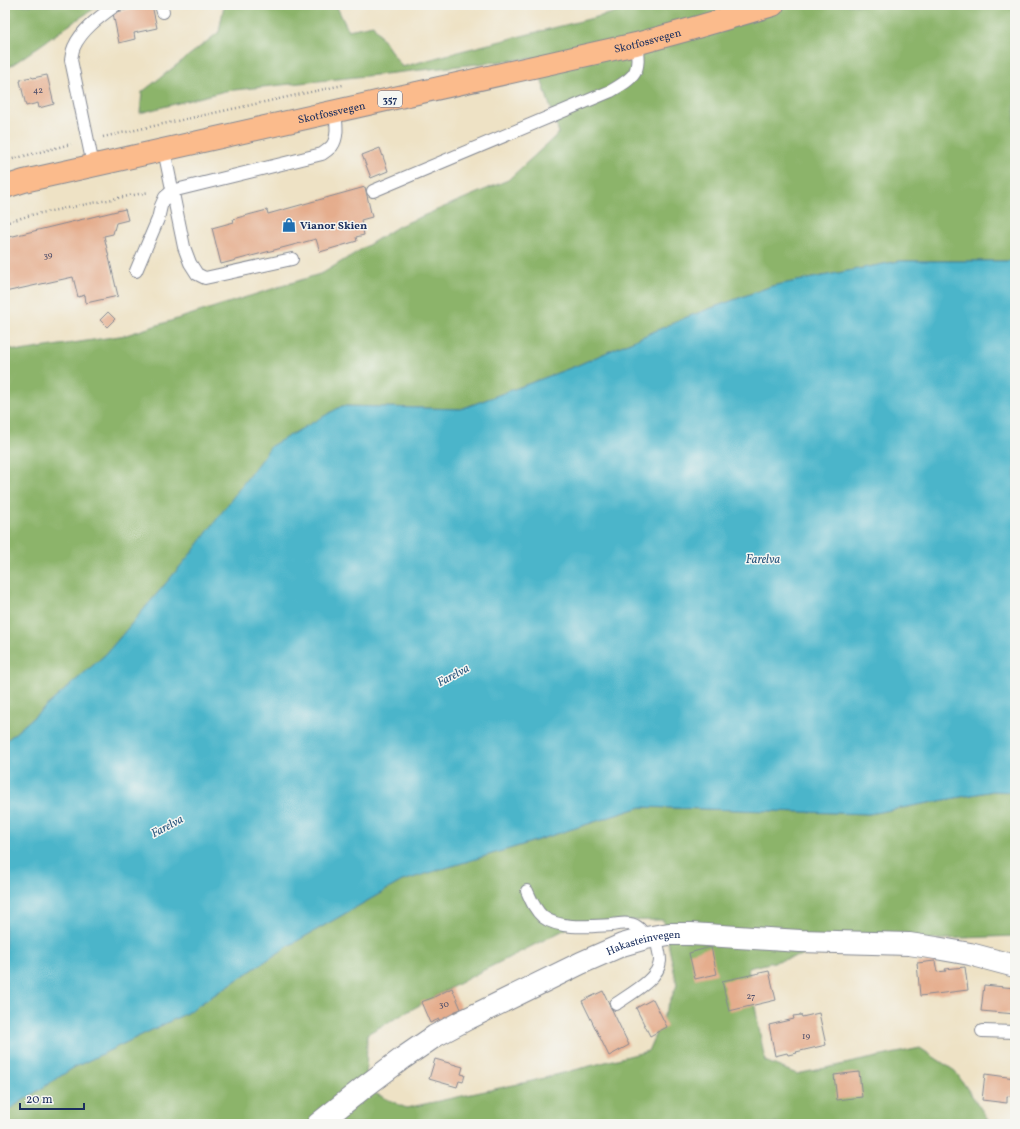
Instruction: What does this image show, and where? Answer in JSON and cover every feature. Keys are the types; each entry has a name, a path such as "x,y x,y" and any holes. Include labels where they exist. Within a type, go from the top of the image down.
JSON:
{"main road":[{"name":"Skotfossvegen","path":"5,187 24,181 93,165 636,44 773,5"}],"street":[{"name":"Hakasteinvegen","path":"318,1124 403,1058 435,1036 581,963 622,945 650,937 669,934 691,934 800,941 908,944 970,954 1015,966"}],"lane":[{"path":"93,165 71,60 73,48 80,37 90,25 116,5"},
{"path":"373,191 611,91 625,83 634,74 638,65 636,44"},
{"path":"136,271 158,219 163,201 172,189 322,154 332,146 335,139 337,130 335,112"},
{"path":"164,150 184,247 190,263 197,274 205,278 292,259"},
{"path":"527,891 538,911 544,918 552,921 564,925 580,927 630,924 640,929 650,937 659,952 660,962 657,971 648,981 616,1004"},
{"path":"982,1031 1015,1032"}],"path":[{"path":"5,161 88,140 350,84"},
{"path":"5,223 32,215 172,189"}],"green space":[{"path":"5,5 100,5 5,70"},
{"path":"224,5 336,5 348,30 373,25 402,67 645,5 1015,5 1015,263 1012,261 899,261 772,286 687,317 576,366 461,409 342,406 194,550 106,654 5,742 5,347 20,351 126,335 323,273 399,226 508,180 559,133 534,58 225,91 140,113 142,92 219,32"},
{"path":"993,791 1015,792 1015,936 842,946 748,968 765,1061 797,1074 920,1048 955,1071 990,1122 994,1124 5,1124 5,1112 73,1068 185,1014 290,945 402,881 641,807 869,814","holes":["663,920 677,985 648,1051 532,1081 406,1108 366,1089 367,1034 478,973 582,921"]}],"water":[{"name":"Farelva","path":"899,261 1013,261 1015,263 1015,792 993,791 869,814 641,807 402,881 290,945 185,1014 73,1068 5,1112 5,742 106,654 194,550 271,446 342,406 461,409 576,366 687,317 772,286"}],"building":[{"path":"152,5 157,28 134,33 135,39 119,43 113,13 133,8 132,6"},
{"path":"47,75 54,104 39,108 38,103 26,106 20,81 21,79"},
{"path":"380,148 388,171 371,178 362,155"},
{"path":"365,187 372,217 361,220 364,235 356,237 357,241 320,252 316,239 221,264 212,228 234,222 233,219 267,210 268,214"},
{"path":"125,209 128,220 116,223 113,234 104,236 118,296 86,303 85,295 78,297 73,277 5,292 5,238"},
{"path":"108,312 115,319 107,327 100,320"},
{"path":"711,947 717,974 695,979 689,953"},
{"path":"935,961 937,972 946,971 945,969 965,967 968,990 920,996 917,963"},
{"path":"769,971 776,1000 729,1011 722,981"},
{"path":"984,985 1015,988 1015,1014 981,1011"},
{"path":"452,988 461,1009 453,1012 456,1017 441,1023 439,1019 430,1023 421,1002"},
{"path":"603,991 629,1045 609,1056 582,1001"},
{"path":"653,999 667,1027 650,1036 636,1008"},
{"path":"819,1013 826,1045 788,1055 787,1053 775,1056 769,1025 794,1019 793,1016 801,1015 802,1017"},
{"path":"435,1059 463,1067 461,1074 465,1075 463,1082 459,1081 457,1087 429,1079"},
{"path":"859,1072 862,1097 837,1100 834,1075"},
{"path":"985,1074 1015,1078 1015,1097 1007,1096 1007,1103 982,1100"}],"place":[{"name":"Vianor Skien","path":"289,225"}]}
